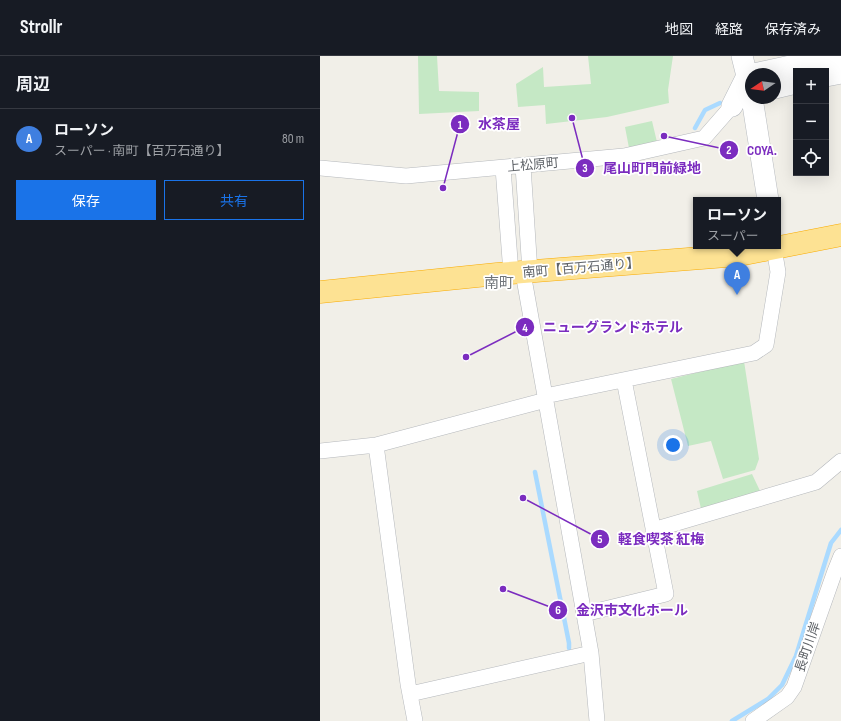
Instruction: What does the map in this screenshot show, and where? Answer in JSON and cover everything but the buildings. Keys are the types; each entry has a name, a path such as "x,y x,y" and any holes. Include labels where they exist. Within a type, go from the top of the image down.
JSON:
{"highway":[{"name":"南町【百万石通り】","path":"781,246 841,235"},
{"name":"南町【百万石通り】","path":"320,292 521,273 739,255 765,249"}],"street":[{"path":"742,56 746,68"},
{"path":"781,73 836,56"},
{"path":"829,75 841,73"},
{"path":"781,87 793,84"},
{"path":"732,106 745,90"},
{"path":"753,104 768,197"},
{"name":"上松原町","path":"320,168 406,176 624,156 704,138 732,106"},
{"path":"521,273 523,166"},
{"path":"503,168 521,273 546,398 591,653 597,721"},
{"path":"320,451 376,445 546,398 754,353 766,345 778,272 774,249"},
{"path":"584,614 666,594 624,380"},
{"path":"376,445 415,721"},
{"path":"653,530 816,482 841,462"},
{"name":"長町川岸","path":"753,721 787,697 794,687 841,556"},
{"path":"410,694 591,653"}],"green space":[{"path":"418,56 437,56 439,91 479,92 479,111 419,114"},
{"path":"588,56 673,56 668,90 669,103 607,117 546,124 545,105 518,107 516,84 543,67 544,87 591,84"},
{"path":"652,121 657,142 629,148 625,127"},
{"path":"744,361 759,459 755,470 723,479 711,441 688,446 671,379"},
{"path":"752,474 761,493 702,513 697,491"}],"waterway":[{"path":"695,128 705,110 720,103"},
{"path":"535,472 569,648"},
{"path":"732,721 768,699 782,685 796,656 831,543 841,530"}],"place":[{"name":"尾山町門前緑地","path":"572,118"},
{"name":"COYA.","path":"664,136"},
{"name":"水茶屋","path":"443,188"},
{"name":"ローソン","path":"737,295"},
{"name":"ニューグランドホテル","path":"466,357"},
{"name":"軽食喫茶 紅梅","path":"523,498"},
{"name":"金沢市文化ホール","path":"503,589"}],"district":[{"name":"南町","path":"499,283"}]}
